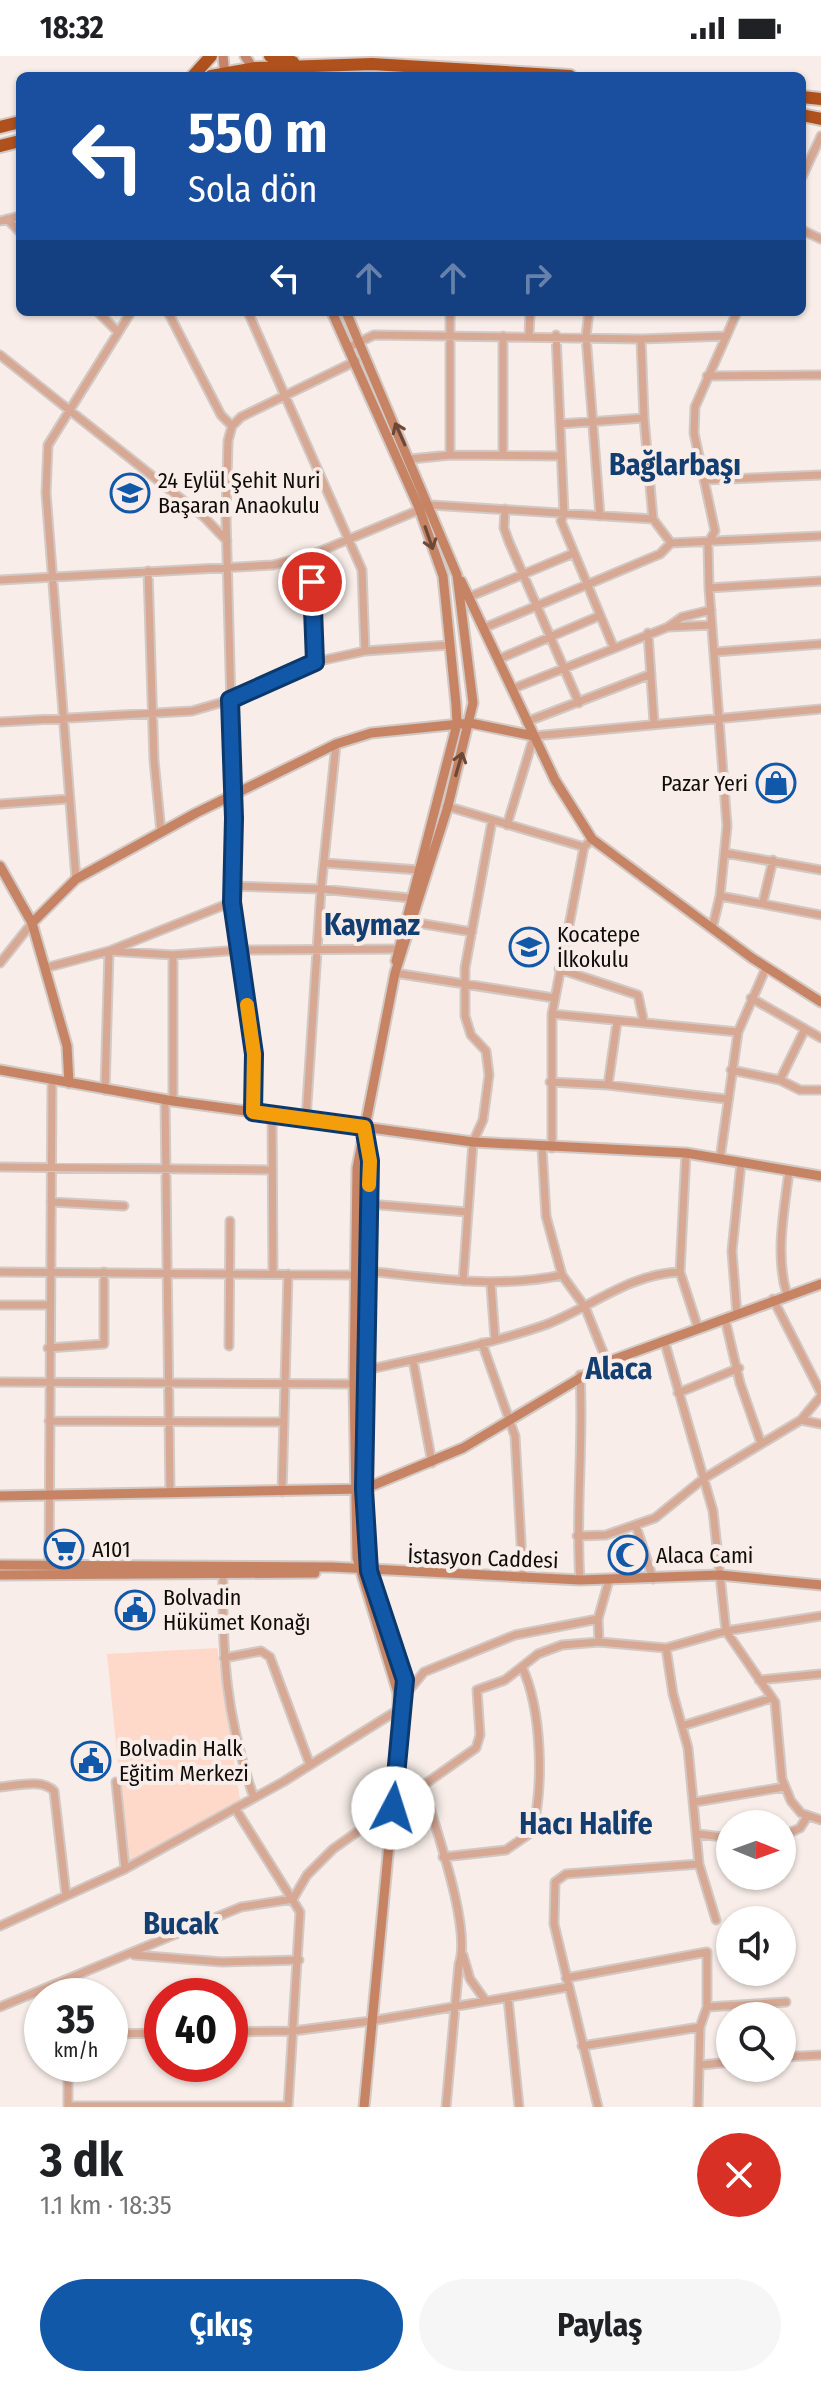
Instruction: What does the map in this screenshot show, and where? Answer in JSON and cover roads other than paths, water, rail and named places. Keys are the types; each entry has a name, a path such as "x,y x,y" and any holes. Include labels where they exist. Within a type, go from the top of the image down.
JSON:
{"highway":[{"path":"197,72 211,56"},
{"path":"270,56 307,66"},
{"path":"257,72 307,66 372,64 504,72"}],"street":[{"path":"245,56 257,72"},
{"path":"806,168 821,136"},
{"path":"102,316 117,331"},
{"path":"76,879 46,493 48,445 128,316"},
{"path":"170,316 221,415 232,426"},
{"path":"250,316 288,395 362,570 365,651"},
{"path":"334,316 419,508 443,576 457,724 410,898 357,1168 354,1383 359,1490 369,1571 405,1680 364,2107"},
{"path":"348,316 431,505 457,575 555,780 592,839 766,968 821,1002"},
{"path":"450,316 450,455"},
{"path":"529,336 530,316"},
{"path":"588,316 586,336 600,516"},
{"path":"712,929 725,853 721,716 709,588 708,543 715,531 694,433 695,407 735,316"},
{"path":"347,348 374,335 556,335 641,339 726,336"},
{"path":"556,335 564,514 561,521 613,646"},
{"path":"503,336 503,455"},
{"path":"641,339 653,519 671,543"},
{"path":"0,356 69,407 204,517 228,542"},
{"path":"253,1112 254,1054 232,902 228,441 232,426 241,417 365,356"},
{"path":"707,376 821,375"},
{"path":"560,424 644,418"},
{"path":"411,459 450,455 561,456"},
{"path":"704,480 821,475"},
{"path":"0,580 273,565 311,555 431,505 653,519"},
{"path":"505,509 504,528 579,703"},
{"path":"484,628 660,554 671,543 821,536"},
{"path":"469,597 574,553"},
{"path":"311,555 315,662"},
{"path":"148,571 161,832"},
{"path":"400,949 412,922 448,806 470,723 473,703 457,575"},
{"path":"709,588 821,581"},
{"path":"668,627 682,617 711,610"},
{"path":"499,659 599,616"},
{"path":"512,689 648,633 668,627 712,625"},
{"path":"648,633 654,722"},
{"path":"715,652 821,644"},
{"path":"1,719 192,711 230,700 315,662 365,651 449,645"},
{"path":"526,722 651,674"},
{"path":"0,963 32,923 76,879 161,832 336,744 371,733 470,723 547,737 654,722 821,709"},
{"path":"507,825 534,736"},
{"path":"306,1119 321,889 336,744"},
{"path":"0,804 68,799"},
{"path":"437,803 584,847"},
{"path":"463,1281 473,1142 483,1120 489,1075 486,1051 471,1035 465,1016 465,983 492,821"},
{"path":"592,839 584,847 552,1014 546,1216 562,1275 585,1307 607,1362"},
{"path":"725,853 821,870"},
{"path":"763,902 773,860"},
{"path":"324,863 419,870"},
{"path":"0,866 32,923 67,1046 69,1083"},
{"path":"233,886 321,889 410,898"},
{"path":"720,896 821,915"},
{"path":"45,968 109,951 232,902"},
{"path":"412,922 472,932"},
{"path":"109,951 173,955 240,950 400,949"},
{"path":"105,1090 109,951"},
{"path":"170,1493 171,1383 165,1167 173,955"},
{"path":"720,1159 726,1099 738,1032 766,968"},
{"path":"559,969 638,995 644,1023"},
{"path":"395,973 554,998"},
{"path":"751,998 821,1038"},
{"path":"552,1014 738,1032"},
{"path":"608,1085 617,1022"},
{"path":"780,1080 805,1029"},
{"path":"0,1070 169,1100 473,1142 686,1153 821,1176"},
{"path":"731,1070 780,1080 800,1090 821,1090"},
{"path":"49,1569 48,1272 52,1080"},
{"path":"550,1082 608,1085 726,1099"},
{"path":"272,1114 273,1273"},
{"path":"364,1127 370,1161 358,1570 398,1693 398,1744"},
{"path":"686,1153 680,1272 698,1328"},
{"path":"737,1315 732,1251 741,1163"},
{"path":"0,1167 272,1170"},
{"path":"787,1295 781,1275 781,1253 789,1171"},
{"path":"51,1202 124,1206"},
{"path":"368,1204 467,1212"},
{"path":"229,1346 230,1221"},
{"path":"0,1272 356,1275 367,1271 491,1285 523,1283 562,1275"},
{"path":"48,1348 104,1344 104,1272"},
{"path":"366,1370 544,1325 585,1307 622,1284 680,1272"},
{"path":"282,1492 288,1274"},
{"path":"0,1496 359,1490 463,1448 580,1375 607,1362 821,1284"},
{"path":"491,1285 495,1339"},
{"path":"577,1536 606,1535 655,1518 703,1479 801,1420 821,1395 773,1299"},
{"path":"0,1305 49,1305"},
{"path":"725,1319 761,1443"},
{"path":"664,1340 713,1511 726,1631 772,1698 784,1787 794,1807 807,1817 821,1820"},
{"path":"482,1343 511,1418 518,1457 523,1578"},
{"path":"413,1360 432,1463"},
{"path":"678,1393 739,1368"},
{"path":"580,1375 583,1429 577,1483 580,1580"},
{"path":"0,1382 365,1384"},
{"path":"801,1420 821,1424"},
{"path":"49,1421 283,1422"},
{"path":"636,1526 653,1579"},
{"name":"İstasyon Caddesi","path":"0,1565 49,1569 358,1570 580,1580 720,1575 821,1585"},
{"path":"0,1575 49,1569 223,1573 358,1570"},
{"path":"223,1573 224,1658 231,1725 254,1798"},
{"path":"599,1642 598,1619 609,1580"},
{"path":"293,1899 307,1875 333,1849 369,1820 393,1808 476,1748 480,1735 477,1690 505,1680 548,1649 599,1642 666,1648 726,1631 821,1616"},
{"path":"0,1926 125,1869 310,1765 398,1711 405,1694 424,1672 515,1635 598,1619"},
{"path":"542,1631 548,1649"},
{"path":"666,1648 695,1802 699,1864 716,1920"},
{"path":"224,1658 261,1651 270,1657 310,1765"},
{"path":"443,1857 506,1850 532,1832 540,1789 532,1689 522,1667"},
{"path":"759,1680 821,1674"},
{"path":"682,1726 772,1698"},
{"path":"116,1782 125,1869"},
{"path":"0,1787 40,1784 49,1785 54,1791 66,1895"},
{"path":"423,1785 456,1904 470,1979 485,2000"},
{"path":"695,1802 784,1787"},
{"path":"68,2082 68,2106 288,2106 300,1912 235,1808"},
{"path":"796,1830 807,1817"},
{"path":"698,1834 716,1836"},
{"path":"598,2107 554,1924 555,1882 566,1874 699,1864"},
{"path":"74,1978 241,1907 293,1899"},
{"path":"566,1978 707,1952 707,2007 700,2027 698,2107"},
{"path":"446,2107 463,1953"},
{"path":"132,1955 222,1962 299,1960"},
{"path":"248,2032 293,2031 371,2021 455,2004 568,1987"},
{"path":"0,2007 24,1998"},
{"path":"508,1998 519,2107"},
{"path":"707,2007 716,2006"},
{"path":"582,2046 700,2027"},
{"path":"796,2056 821,2055"},
{"path":"701,2065 716,2063"}],"place":[{"name":"24 Eylül Şehit Nuri Başaran Anaokulu","path":"130,493"},
{"name":"Pazar Yeri","path":"776,783"},
{"name":"Kocatepe İlkokulu","path":"529,947"},
{"name":"A101","path":"64,1549"},
{"name":"Alaca Cami","path":"628,1555"},
{"name":"Bolvadin Hükümet Konağı","path":"135,1610"},
{"name":"Bolvadin Halk Eğitim Merkezi","path":"91,1761"}],"district":[{"name":"Bağlarbaşı","path":"675,465"},
{"name":"Kaymaz","path":"372,925"},
{"name":"Alaca","path":"619,1369"},
{"name":"Hacı Halife","path":"586,1824"},
{"name":"Bucak","path":"181,1924"}]}
